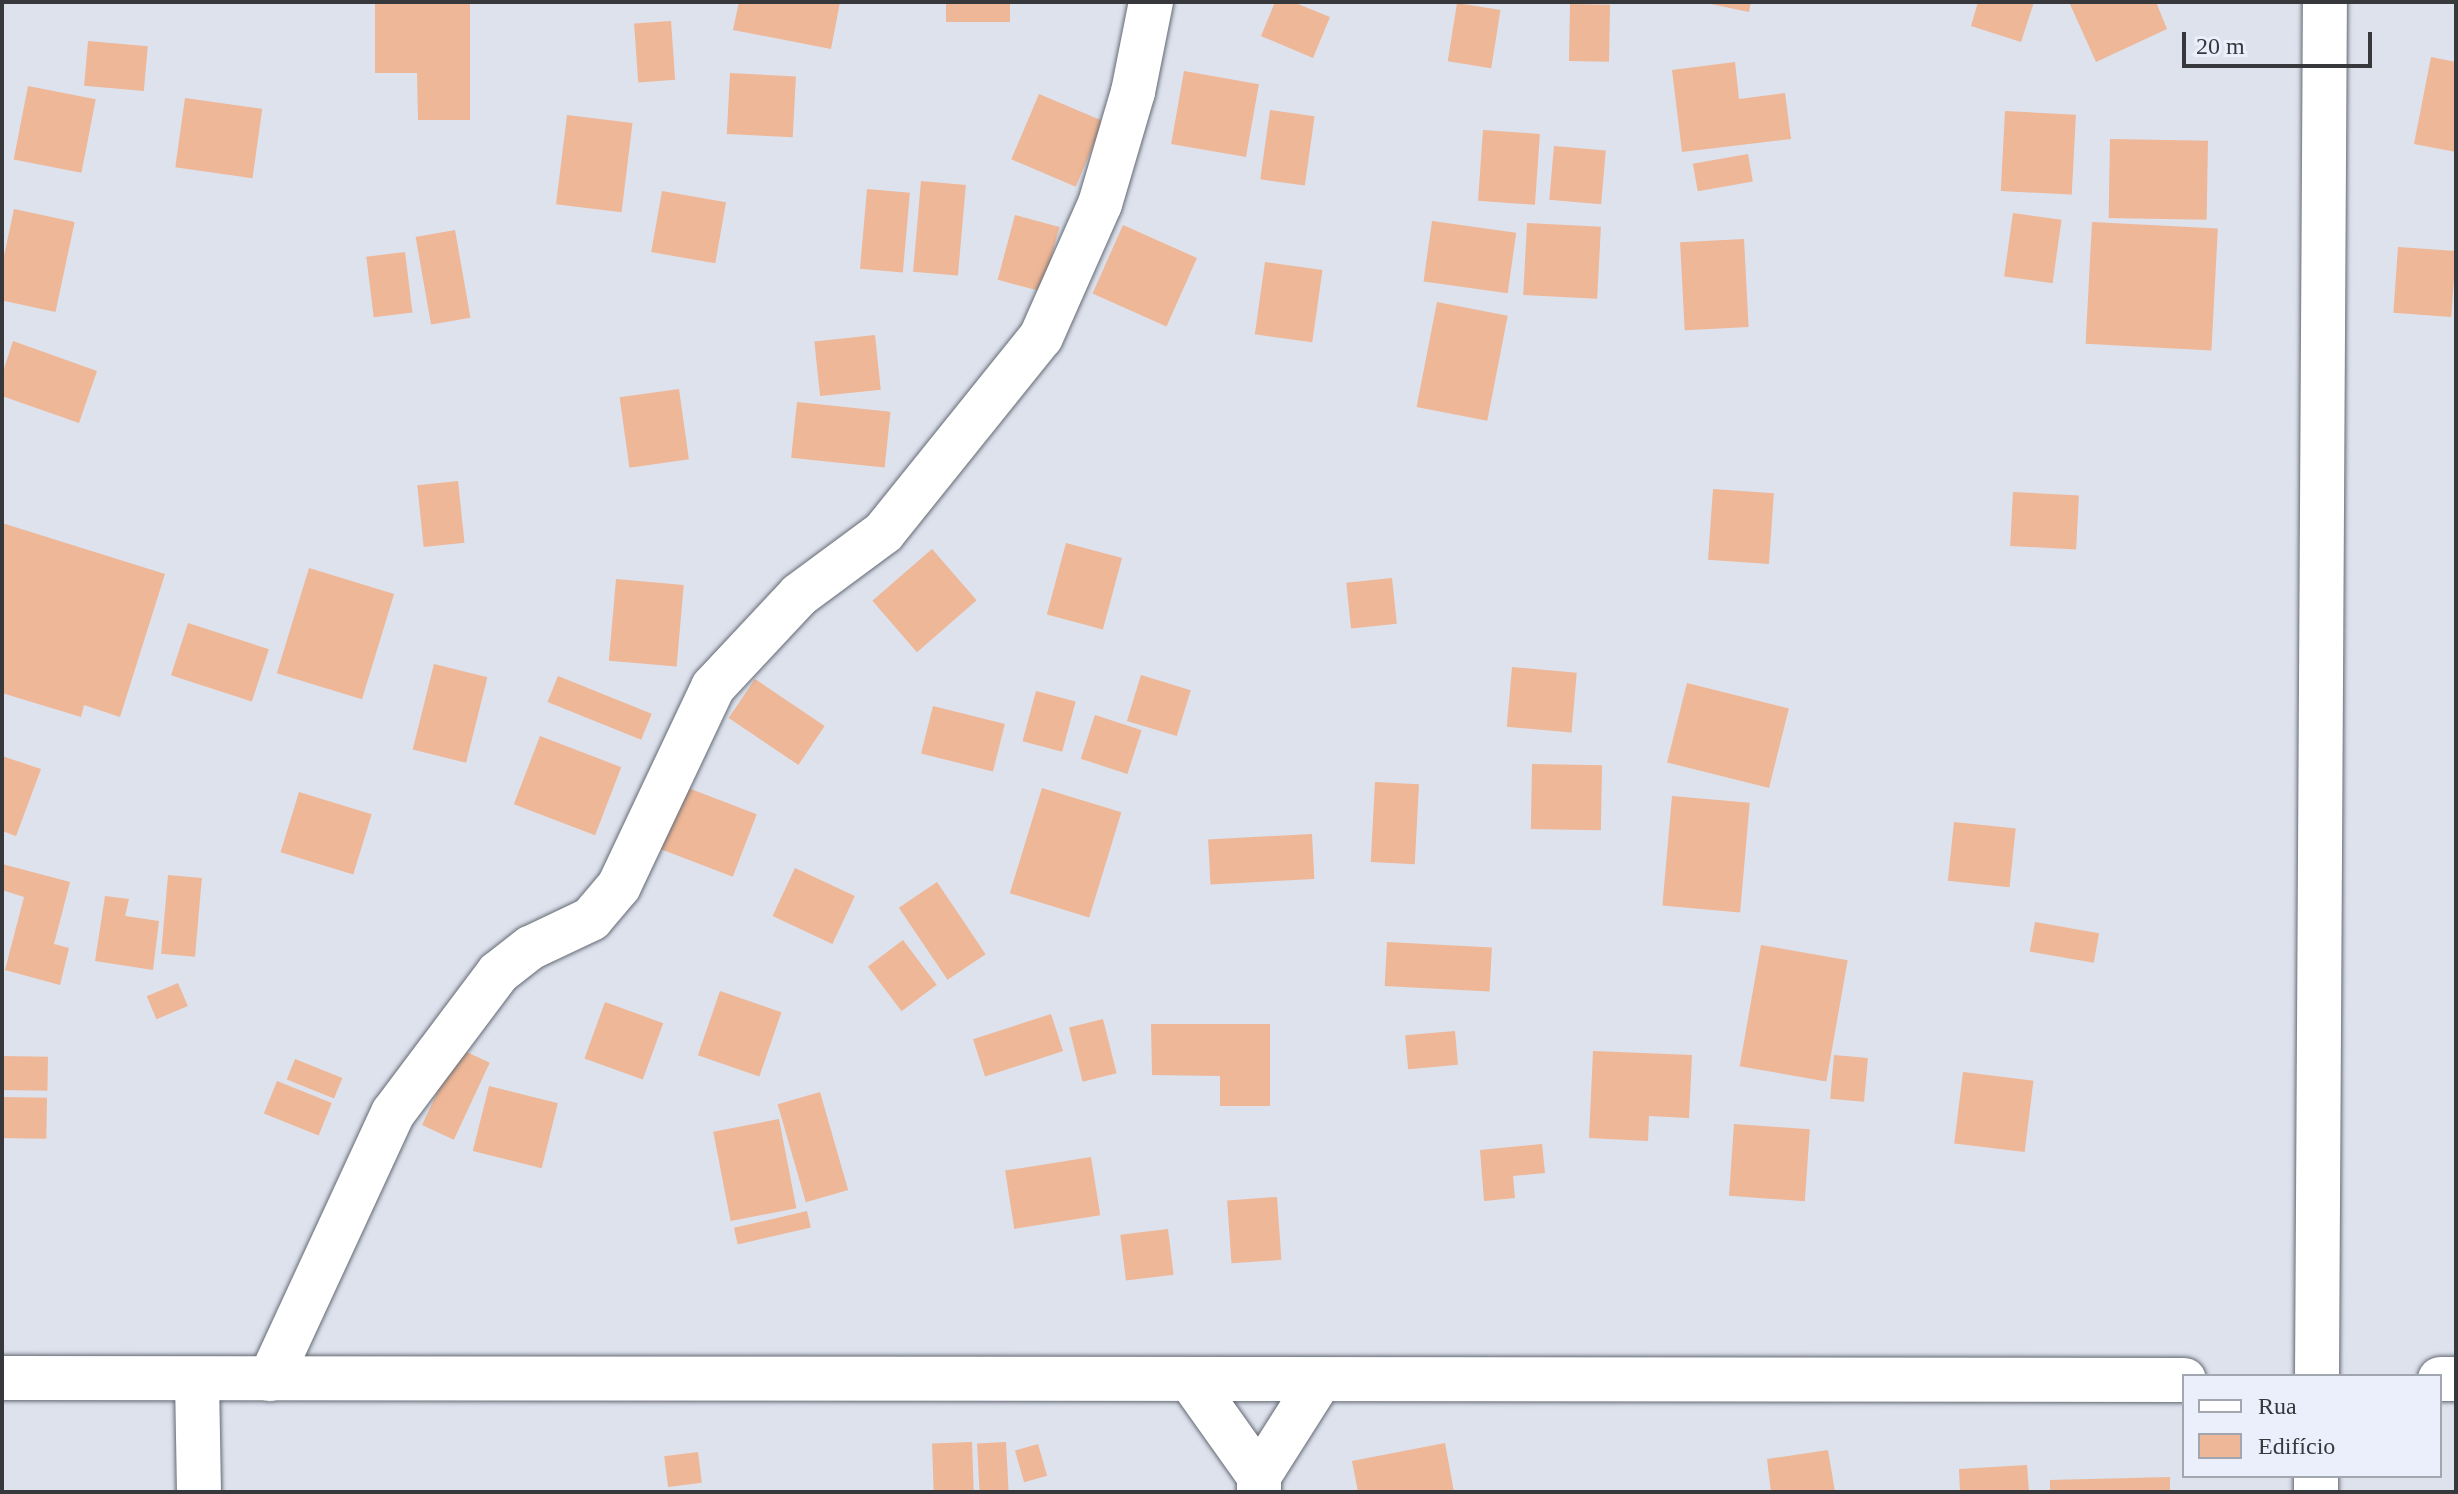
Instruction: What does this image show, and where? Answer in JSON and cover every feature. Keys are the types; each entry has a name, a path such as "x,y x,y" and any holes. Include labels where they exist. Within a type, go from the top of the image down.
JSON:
{"street":[{"path":"270,1379 393,1113 498,973 530,948 591,919 619,886 713,687 799,595 884,532 1041,337 1100,204 1133,92 1151,2"},
{"path":"2317,1374 2325,2"},
{"path":"2,1378 2182,1380"},
{"path":"197,1379 199,1492"},
{"path":"1190,1379 1259,1484 1320,1380"}],"building":[{"path":"375,2 470,2 470,120 418,120 417,73 375,73"},
{"path":"739,2 840,2 831,49 733,30"},
{"path":"946,2 1010,2 1010,22 946,22"},
{"path":"1275,2 1293,2 1330,17 1313,58 1261,36"},
{"path":"1701,2 1751,2 1749,12"},
{"path":"1978,2 2034,2 2021,42 1971,26"},
{"path":"2069,2 2156,2 2167,29 2096,62"},
{"path":"1457,3 1500,10 1491,68 1448,61"},
{"path":"1570,4 1610,5 1609,62 1569,61"},
{"path":"671,21 675,80 638,82 634,24"},
{"path":"88,41 148,46 144,91 84,86"},
{"path":"2431,57 2456,62 2456,152 2414,144"},
{"path":"1735,62 1739,99 1785,93 1791,139 1682,152 1672,70"},
{"path":"1184,71 1259,84 1246,157 1171,144"},
{"path":"730,73 796,76 793,137 727,134"},
{"path":"28,86 96,99 81,173 14,160"},
{"path":"1039,94 1103,121 1076,187 1011,159"},
{"path":"185,98 262,109 252,178 175,167"},
{"path":"1270,110 1315,116 1305,186 1260,179"},
{"path":"2005,111 2076,115 2072,195 2001,191"},
{"path":"567,115 633,123 622,212 556,204"},
{"path":"1483,130 1540,134 1535,205 1478,201"},
{"path":"2110,139 2208,141 2207,220 2109,218"},
{"path":"1554,146 1606,151 1601,204 1549,200"},
{"path":"1748,154 1753,182 1698,191 1693,164"},
{"path":"921,181 966,185 958,276 913,272"},
{"path":"867,189 910,193 903,272 860,269"},
{"path":"662,191 726,202 715,263 651,252"},
{"path":"14,209 75,222 56,312 2,301 2,265"},
{"path":"2013,213 2062,220 2053,283 2004,276"},
{"path":"1015,215 1059,227 1042,292 998,280"},
{"path":"1432,221 1516,233 1508,293 1424,281"},
{"path":"2092,222 2218,229 2211,350 2086,344"},
{"path":"1527,223 1601,227 1597,299 1523,295"},
{"path":"1123,225 1197,258 1166,326 1092,294"},
{"path":"455,230 470,318 431,325 416,237"},
{"path":"1744,239 1749,327 1685,330 1680,242"},
{"path":"2398,247 2456,251 2451,317 2393,313"},
{"path":"405,252 412,313 374,317 366,257"},
{"path":"1265,262 1322,270 1312,342 1255,334"},
{"path":"1437,302 1508,316 1487,421 1417,407"},
{"path":"875,335 881,390 820,396 814,341"},
{"path":"13,341 97,371 79,423 2,396 2,375"},
{"path":"679,389 689,459 629,468 620,397"},
{"path":"797,402 890,412 885,468 791,458"},
{"path":"458,481 464,543 424,547 417,485"},
{"path":"1713,489 1774,493 1769,564 1708,560"},
{"path":"2013,492 2079,495 2076,549 2010,546"},
{"path":"2,523 165,574 120,717 84,705 81,717 2,693"},
{"path":"1066,543 1122,558 1103,629 1047,614"},
{"path":"932,549 977,600 917,652 872,601"},
{"path":"309,568 394,594 362,699 277,673"},
{"path":"1392,578 1397,624 1351,629 1346,583"},
{"path":"616,579 684,585 677,667 609,661"},
{"path":"188,623 269,649 252,702 171,675"},
{"path":"434,664 487,677 466,763 413,749"},
{"path":"1512,667 1577,673 1572,732 1507,727"},
{"path":"1141,675 1191,690 1177,736 1127,721"},
{"path":"558,676 652,714 641,740 548,702"},
{"path":"755,679 825,726 798,765 729,718"},
{"path":"1687,683 1789,708 1769,788 1667,763"},
{"path":"1036,691 1076,702 1062,752 1023,741"},
{"path":"933,706 1005,724 993,771 921,754"},
{"path":"1095,715 1142,730 1127,774 1081,759"},
{"path":"540,736 621,767 595,835 514,804"},
{"path":"2,756 41,769 16,836 2,831"},
{"path":"1532,764 1602,765 1601,830 1531,829"},
{"path":"1375,782 1419,784 1415,864 1371,862"},
{"path":"683,786 757,814 733,877 659,849"},
{"path":"1042,788 1121,812 1089,917 1010,893"},
{"path":"299,792 372,814 353,874 281,852"},
{"path":"1672,796 1750,803 1740,912 1662,906"},
{"path":"1954,822 2016,828 2009,887 1948,881"},
{"path":"1312,834 1314,879 1210,884 1208,839"},
{"path":"2,864 70,882 54,944 69,948 60,985 5,970 24,897 2,890"},
{"path":"795,868 855,896 832,944 773,916"},
{"path":"168,875 202,878 195,957 161,954"},
{"path":"937,882 986,954 948,980 899,908"},
{"path":"105,896 129,899 125,916 159,921 153,970 95,961"},
{"path":"2035,922 2099,933 2094,963 2030,952"},
{"path":"903,940 937,985 902,1011 868,966"},
{"path":"1387,942 1492,947 1490,991 1385,986"},
{"path":"1761,945 1848,960 1826,1081 1740,1066"},
{"path":"178,983 188,1006 156,1019 147,996"},
{"path":"720,991 781,1012 759,1076 698,1055"},
{"path":"605,1002 663,1023 643,1080 584,1058"},
{"path":"1051,1014 1063,1051 985,1076 973,1039"},
{"path":"1103,1019 1117,1073 1083,1082 1069,1027"},
{"path":"1151,1024 1270,1024 1270,1106 1220,1106 1220,1076 1152,1075"},
{"path":"1455,1031 1458,1065 1408,1069 1405,1035"},
{"path":"458,1048 490,1063 454,1140 422,1125"},
{"path":"1593,1051 1692,1055 1689,1118 1649,1116 1648,1141 1589,1138"},
{"path":"1834,1055 1868,1058 1864,1102 1830,1099"},
{"path":"2,1056 48,1057 47,1091 2,1090"},
{"path":"295,1059 342,1078 334,1099 287,1079"},
{"path":"1963,1072 2033,1081 2025,1152 1954,1143"},
{"path":"277,1081 332,1103 319,1136 264,1113"},
{"path":"489,1086 558,1103 542,1168 473,1151"},
{"path":"820,1092 848,1190 806,1202 778,1104"},
{"path":"2,1097 47,1098 46,1139 2,1138"},
{"path":"779,1119 796,1208 731,1221 713,1132"},
{"path":"1734,1124 1810,1129 1805,1201 1729,1196"},
{"path":"1542,1144 1545,1173 1513,1176 1515,1198 1484,1201 1480,1150"},
{"path":"1091,1157 1100,1215 1014,1229 1005,1171"},
{"path":"1277,1197 1281,1260 1232,1263 1227,1200"},
{"path":"807,1211 811,1228 738,1244 734,1228"},
{"path":"1168,1229 1174,1275 1126,1281 1120,1235"},
{"path":"972,1442 974,1492 934,1492 932,1443"},
{"path":"1006,1442 1009,1492 980,1492 977,1444"},
{"path":"1445,1443 1454,1492 1358,1492 1352,1461"},
{"path":"1038,1444 1047,1476 1024,1482 1015,1451"},
{"path":"1828,1450 1835,1492 1771,1492 1767,1459"},
{"path":"698,1452 702,1483 668,1487 664,1456"},
{"path":"2027,1465 2029,1492 1960,1492 1959,1469"},
{"path":"2170,1477 2170,1492 2050,1492 2050,1480"}]}
